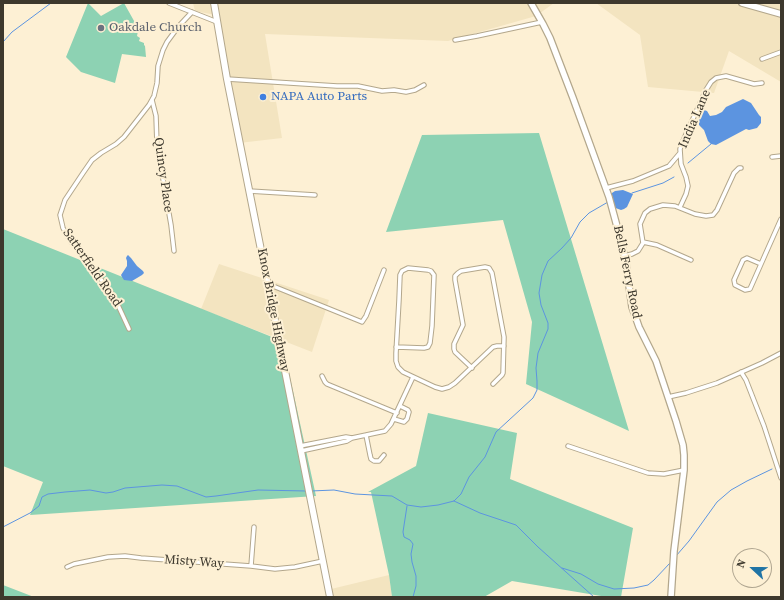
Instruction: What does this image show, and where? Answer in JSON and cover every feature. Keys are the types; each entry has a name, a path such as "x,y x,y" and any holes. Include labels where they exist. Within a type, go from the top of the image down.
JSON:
{"main road":[{"name":"Knox Bridge Highway","path":"214,3 227,79 330,597"},
{"name":"Bells Ferry Road","path":"531,3 550,38 606,188 618,228 632,307 639,327 658,367 683,445 684,470 670,597"},
{"path":"742,3 752,4 781,14"}],"street":[{"path":"169,3 217,22"},
{"name":"Satterfield Road","path":"129,329 112,294 71,242 63,228 60,216 65,200 92,160 116,144 149,105 156,89 160,58 165,46 178,27 192,12"},
{"path":"455,40 542,22"},
{"path":"762,59 781,52"},
{"name":"India Lane","path":"680,207 688,186 681,164 680,149 711,82 716,78 726,76 754,84 762,83"},
{"path":"227,79 358,86 382,91 394,90 406,92 415,90 424,85"},
{"name":"Quincy Place","path":"152,100 156,116 157,146 174,251"},
{"path":"606,188 633,181 669,166 680,153"},
{"path":"772,157 781,156"},
{"path":"624,256 638,251 643,243 640,224 645,213 650,209 663,205 680,207 702,216 713,214 717,210 734,173 738,168 741,168"},
{"path":"249,191 315,195"},
{"path":"761,264 748,258 743,260 734,280 735,285 745,290 750,289 761,264 781,218"},
{"path":"643,242 657,245 691,260"},
{"path":"472,368 455,352 454,349 454,344 463,325 455,280 458,273 461,271 485,267 489,268 492,273 504,337 503,373 493,384"},
{"path":"396,347 424,348 428,347 430,344 434,275 428,270 408,268 402,271 400,275 396,347 396,361 398,367 403,372 442,389 456,383 493,347 504,346"},
{"path":"268,284 362,322 366,316 384,270"},
{"path":"668,396 699,389 762,363 781,353"},
{"path":"741,372 746,380 764,426 781,478"},
{"path":"322,376 327,384 397,412"},
{"path":"300,448 347,442 352,438 385,431 394,419 413,377"},
{"path":"394,419 404,422 407,419 409,412 408,410 400,406"},
{"path":"366,435 371,459 374,461 379,461 384,456"},
{"path":"568,446 648,473 664,474 684,470"},
{"path":"251,566 254,527"},
{"name":"Misty Way","path":"67,567 74,564 108,557 125,556 275,569 295,567 323,561"}],"shaded area":[{"path":"193,3 554,3 536,16 448,41 265,34 282,138 239,143 215,15 195,11"},
{"path":"596,3 781,3 781,82 729,51 714,93 648,87 640,35"},
{"path":"219,264 329,300 312,352 201,309"},
{"path":"389,575 392,597 329,597 327,590"}],"green space":[{"path":"88,3 101,16 124,3 138,28 137,36 140,38 139,41 144,43 146,57 122,54 115,83 81,72 66,57"},
{"path":"539,133 629,431 526,384 532,322 503,220 386,232 422,135"},
{"path":"3,229 282,341 316,496 30,515 43,482 3,466"},
{"path":"428,413 517,433 510,479 633,528 621,597 607,597 512,581 484,597 392,597 389,575 371,492 368,492 416,466"},
{"path":"3,585 34,597 3,597"}],"water":[{"path":"743,99 751,103 761,117 761,123 757,128 749,130 746,129 716,145 711,144 708,141 704,130 699,125 699,113 704,110 707,111 710,116 716,115 722,112 726,107"},
{"path":"623,190 633,194 627,207 621,210 610,206 610,195 615,191"},
{"path":"128,255 144,273 132,281 124,280 121,275 127,266 126,258"}],"waterway":[{"path":"3,42 12,32 51,3"},
{"path":"688,163 711,144"},
{"path":"632,193 663,183 674,177"},
{"path":"311,491 334,490 355,494 392,496 407,505 421,507 454,501 461,494 469,477 485,457 496,432 533,398 537,390 536,368 538,353 548,329 548,323 541,305 539,293 542,275 548,261 571,238 580,222 589,213 608,202"},
{"path":"676,556 689,541 717,502 731,490 772,469"},
{"path":"3,527 30,513 39,506 42,497 48,494 90,490 106,493 125,488 162,485 177,486 206,497 258,490 306,491"},
{"path":"454,501 480,513 516,525 538,547 594,597"},
{"path":"407,506 403,532 404,537 410,540 413,544 411,554 416,576 416,586 413,597"},
{"path":"562,568 581,574 598,584 614,589 634,588 648,585 670,563"}],"place":[{"name":"Oakdale Church","path":"101,28"},
{"name":"NAPA Auto Parts","path":"263,97"}]}
